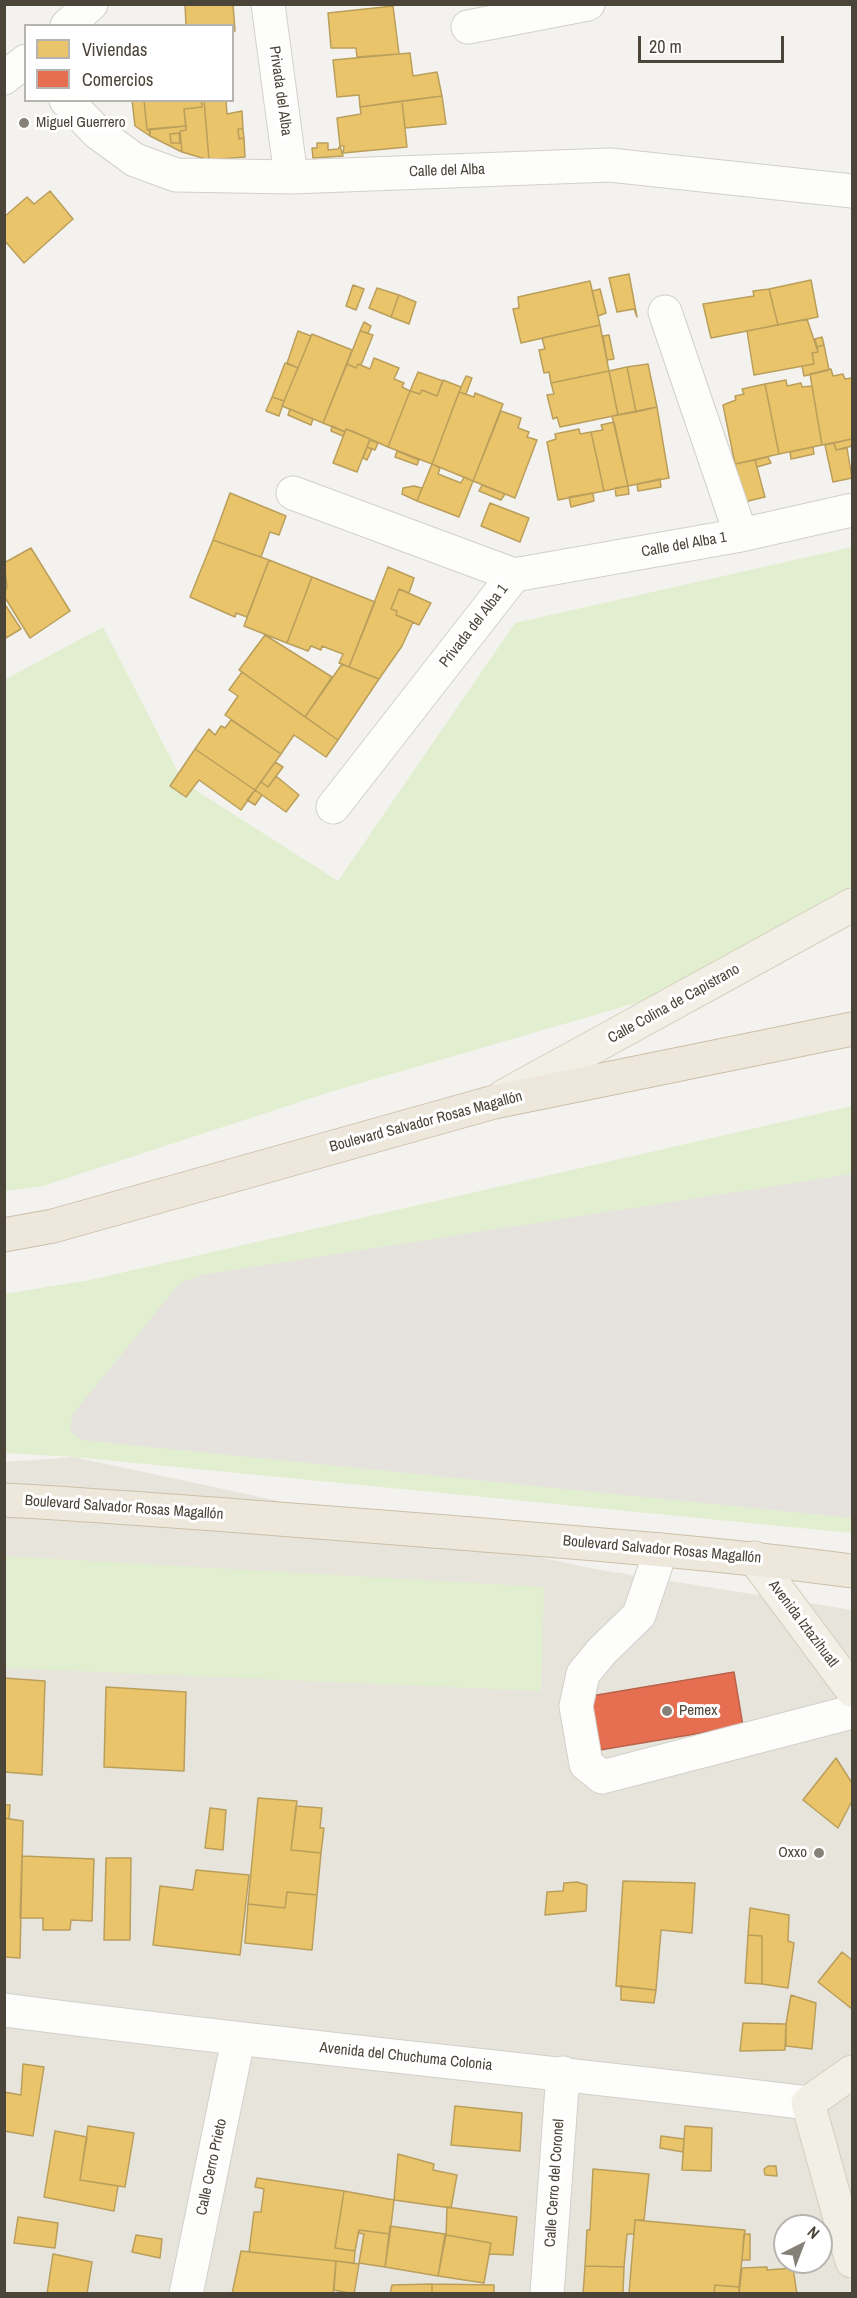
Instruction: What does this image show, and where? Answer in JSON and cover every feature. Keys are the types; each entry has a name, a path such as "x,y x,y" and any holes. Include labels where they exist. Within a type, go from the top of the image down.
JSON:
{"highway":[{"name":"Boulevard Salvador Rosas Magallón","path":"4,1235 53,1226 494,1102 852,1029"},
{"name":"Boulevard Salvador Rosas Magallón","path":"4,1500 110,1505 661,1550 754,1558 852,1571"}],"main road":[{"name":"Calle Colina de Capistrano","path":"494,1102 852,905"},
{"name":"Avenida Iztazihuatl","path":"754,1558 852,1690"},
{"path":"852,2072 808,2103 852,2261"}],"street":[{"path":"69,24 91,4"},
{"name":"Privada del Alba","path":"268,4 291,177"},
{"path":"468,27 537,10 588,4"},
{"path":"4,78 24,63"},
{"name":"Calle del Alba","path":"68,102 98,133 135,160 176,175 291,177 610,165 852,191"},
{"path":"665,312 741,535"},
{"name":"Privada del Alba 1","path":"293,493 514,575 333,807"},
{"name":"Calle del Alba 1","path":"514,575 741,535 852,510"},
{"path":"661,1550 639,1615 602,1651 583,1674 576,1706 586,1764 602,1777 852,1712"},
{"name":"Avenida del Chuchuma Colonia","path":"4,2010 238,2040 562,2073 808,2103"},
{"name":"Calle Cerro Prieto","path":"186,2294 238,2040"},
{"name":"Calle Cerro del Coronel","path":"547,2294 562,2073"}],"shaded area":[{"path":"852,1174 852,1518 81,1440 70,1431 72,1415 180,1283 201,1275"},
{"path":"74,1457 595,1569 852,1610 852,2293 5,2294 5,1462"}],"green space":[{"path":"852,547 852,886 657,997 330,1092 43,1186 5,1191 4,680 103,627 183,782 338,881 515,623"},
{"path":"852,1106 852,1533 74,1457 5,1453 4,1294 90,1280"},
{"path":"5,1556 544,1587 541,1691 5,1668"}],"building: Viviendas":[{"path":"185,4 233,4 235,31 234,24 186,24"},
{"path":"393,6 399,54 357,57 356,48 331,48 328,13"},
{"path":"410,53 413,76 437,72 442,96 360,107 359,95 337,97 333,60"},
{"path":"442,96 446,124 405,128 402,101"},
{"path":"402,101 407,147 343,153 344,146 340,146 337,118 361,114 360,107"},
{"path":"132,102 144,102 147,130 150,130 150,136 135,126"},
{"path":"144,102 201,102 202,107 184,109 186,126 147,130"},
{"path":"201,102 204,102 209,160 182,152 180,131 186,130 184,109 202,107"},
{"path":"204,102 226,102 227,114 242,111 243,129 238,129 239,139 244,138 245,157 209,160"},
{"path":"186,126 186,130 180,131 182,152 150,136 149,129","holes":["179,133 180,143 171,143 170,134"]},
{"path":"238,129 243,129 244,138 239,139"},
{"path":"179,133 180,143 171,143 170,134"},
{"path":"317,143 328,143 328,150 338,149 340,146 343,156 313,158 312,148 317,148"},
{"path":"50,191 73,219 24,263 4,240 4,217 27,197 34,204"},
{"path":"629,274 637,317 634,309 617,312 609,278"},
{"path":"811,280 818,317 778,325 769,289"},
{"path":"590,281 600,325 521,343 513,309 519,308 518,297"},
{"path":"353,285 364,289 356,310 346,306"},
{"path":"377,288 399,295 391,317 369,308"},
{"path":"600,289 606,313 598,316 592,291"},
{"path":"769,289 778,325 711,338 703,304 754,296 753,291"},
{"path":"399,295 416,302 409,324 391,317"},
{"path":"807,319 818,352 812,353 814,364 754,375 747,331"},
{"path":"364,322 371,326 368,333 360,331"},
{"path":"600,325 609,371 551,383 549,372 544,373 539,350 545,349 542,338"},
{"path":"298,331 311,336 298,368 287,363"},
{"path":"360,331 373,335 361,365 358,364 356,368 347,364"},
{"path":"312,334 352,350 323,423 282,406"},
{"path":"609,335 614,359 607,360 603,336"},
{"path":"822,337 824,345 817,347 815,339"},
{"path":"824,345 829,370 804,376 802,366 814,364 812,353 818,352 817,347"},
{"path":"374,358 399,368 394,379 404,383 402,387 410,391 388,447 352,431 346,429 345,432 323,423 347,364 356,368 358,364 370,369"},
{"path":"285,363 298,368 284,401 272,397"},
{"path":"648,364 657,407 636,412 627,367"},
{"path":"627,367 636,412 618,415 609,371"},
{"path":"831,369 833,376 843,374 845,379 852,378 852,439 822,445 810,374"},
{"path":"609,371 618,415 560,427 557,417 553,419 547,395 554,394 551,383"},
{"path":"418,372 443,381 437,396 422,390 420,394 410,391"},
{"path":"466,376 472,378 466,394 459,392"},
{"path":"443,380 461,387 432,464 388,447 410,391 420,394 422,390 437,396"},
{"path":"786,380 787,386 801,383 802,387 812,386 822,445 779,454 765,384"},
{"path":"765,384 779,454 735,464 723,405 736,400 735,396 744,394 742,389"},
{"path":"459,392 474,397 475,393 503,404 473,481 432,464"},
{"path":"272,397 284,401 279,416 266,411"},
{"path":"657,407 669,478 628,486 612,416"},
{"path":"290,409 313,419 311,425 288,415"},
{"path":"501,411 521,418 518,428 529,432 527,437 537,440 515,498 473,481"},
{"path":"614,422 628,486 604,491 591,432 603,430 601,425"},
{"path":"332,426 345,432 343,436 331,431"},
{"path":"346,429 370,439 357,472 333,463"},
{"path":"579,429 580,434 591,432 604,491 558,500 547,442 556,439 555,434"},
{"path":"852,439 852,446 836,450 834,443"},
{"path":"370,440 378,443 375,450 367,447"},
{"path":"834,443 836,450 847,448 852,478 833,482 825,445"},
{"path":"367,447 372,449 367,460 363,458"},
{"path":"813,447 814,454 791,459 790,452"},
{"path":"397,451 419,460 417,465 395,457"},
{"path":"768,457 771,463 757,467 755,460"},
{"path":"755,460 765,497 744,502 735,464"},
{"path":"432,464 440,468 438,474 461,483 464,477 473,481 459,517 417,501"},
{"path":"660,479 661,487 638,491 637,484"},
{"path":"482,485 505,494 501,500 479,491"},
{"path":"414,486 422,488 417,501 402,494 403,488"},
{"path":"628,486 629,494 616,496 615,488"},
{"path":"230,493 286,516 279,535 270,532 261,557 213,540"},
{"path":"593,493 594,501 571,507 569,497"},
{"path":"490,503 529,518 520,542 481,526"},
{"path":"213,540 269,560 247,617 236,613 235,617 190,597"},
{"path":"31,548 70,611 30,638 4,596 7,586 4,563"},
{"path":"269,560 312,577 287,643 244,626"},
{"path":"388,567 414,578 409,593 399,589 391,609 397,611 396,615 413,622 402,646 379,679 349,667"},
{"path":"312,577 375,602 349,667 339,663 343,654 322,646 321,650 311,646 308,651 287,643"},
{"path":"399,589 431,603 419,625 396,615 397,611 391,609"},
{"path":"4,603 21,629 4,639"},
{"path":"265,635 332,677 305,717 239,670"},
{"path":"342,664 379,679 338,740 305,717"},
{"path":"242,672 338,740 326,757 294,735 281,754 225,715 238,696 229,690"},
{"path":"231,720 281,754 255,790 195,749 209,729 215,735 221,726 225,728"},
{"path":"195,749 255,790 241,810 199,780 186,797 170,786"},
{"path":"275,762 283,767 268,787 261,782"},
{"path":"276,776 299,795 286,812 255,790 261,782 268,787"},
{"path":"255,790 262,795 255,805 247,800"},
{"path":"4,1678 45,1681 42,1775 4,1772"},
{"path":"106,1687 186,1692 184,1771 104,1767"},
{"path":"836,1758 852,1783 852,1801 838,1828 803,1800"},
{"path":"258,1798 297,1801 291,1850 321,1853 317,1895 287,1892 285,1908 248,1904"},
{"path":"4,1805 10,1805 9,1819 4,1818"},
{"path":"296,1806 322,1808 320,1828 324,1828 321,1853 291,1850"},
{"path":"210,1808 226,1810 223,1850 205,1848"},
{"path":"4,1818 23,1821 20,1958 4,1957"},
{"path":"22,1856 94,1859 92,1921 71,1920 70,1930 43,1930 43,1918 20,1918"},
{"path":"106,1858 131,1858 130,1940 104,1940"},
{"path":"196,1870 249,1875 240,1955 153,1945 160,1886 193,1890"},
{"path":"623,1881 695,1883 692,1933 661,1930 656,1990 616,1986"},
{"path":"577,1882 587,1885 586,1911 545,1915 547,1892 563,1891 564,1883"},
{"path":"287,1892 317,1895 312,1950 245,1943 248,1904 285,1908"},
{"path":"750,1908 789,1915 788,1941 794,1943 788,1988 762,1984 762,1936 748,1935"},
{"path":"748,1935 762,1936 762,1984 745,1983"},
{"path":"842,1952 852,1960 852,2009 818,1982"},
{"path":"621,1986 656,1990 654,2003 621,2000"},
{"path":"791,1995 816,2003 812,2049 786,2046 786,2024"},
{"path":"743,2023 786,2024 785,2050 740,2051"},
{"path":"23,2064 44,2067 33,2136 4,2131 4,2092 21,2095"},
{"path":"455,2106 522,2113 520,2151 451,2145"},
{"path":"88,2126 134,2133 125,2187 80,2180"},
{"path":"685,2126 712,2128 711,2171 682,2170"},
{"path":"55,2131 87,2137 80,2180 118,2186 114,2211 44,2197"},
{"path":"661,2136 684,2139 683,2152 660,2148"},
{"path":"398,2154 434,2164 433,2170 457,2175 451,2208 394,2200"},
{"path":"768,2166 776,2166 777,2176 765,2175 764,2169"},
{"path":"593,2169 649,2174 644,2220 635,2220 634,2234 627,2234 624,2267 585,2266 587,2230 590,2230"},
{"path":"257,2178 344,2191 335,2248 355,2251 354,2263 249,2252 254,2212 261,2212 264,2189 255,2187"},
{"path":"344,2191 394,2200 390,2234 359,2230 355,2251 335,2248"},
{"path":"447,2207 517,2217 513,2255 489,2254 491,2243 446,2235"},
{"path":"18,2217 58,2223 55,2248 14,2243"},
{"path":"635,2220 745,2230 739,2287 715,2285 714,2294 629,2294"},
{"path":"390,2226 445,2234 438,2276 385,2267"},
{"path":"359,2230 390,2234 385,2267 359,2263 364,2234 358,2233"},
{"path":"744,2234 750,2234 750,2260 742,2260"},
{"path":"136,2235 162,2239 160,2258 132,2252"},
{"path":"446,2235 491,2243 484,2283 438,2276"},
{"path":"241,2251 336,2261 333,2294 232,2294"},
{"path":"53,2254 92,2262 87,2294 47,2294"},
{"path":"336,2261 359,2264 354,2294 334,2290"},
{"path":"585,2266 624,2267 623,2294 583,2294"},
{"path":"767,2267 767,2270 773,2270 773,2274 794,2274 797,2294 739,2294 742,2268"},
{"path":"432,2284 432,2294 390,2294 392,2285"},
{"path":"432,2284 494,2285 494,2294 432,2294"},
{"path":"715,2285 739,2287 739,2294 714,2294"}],"building: Comercios":[{"name":"Pemex","path":"734,1672 743,1726 600,1750 591,1696"}],"place":[{"name":"Miguel Guerrero","path":"24,123"},
{"name":"Pemex","path":"667,1711"},
{"name":"Oxxo","path":"819,1853"}]}
